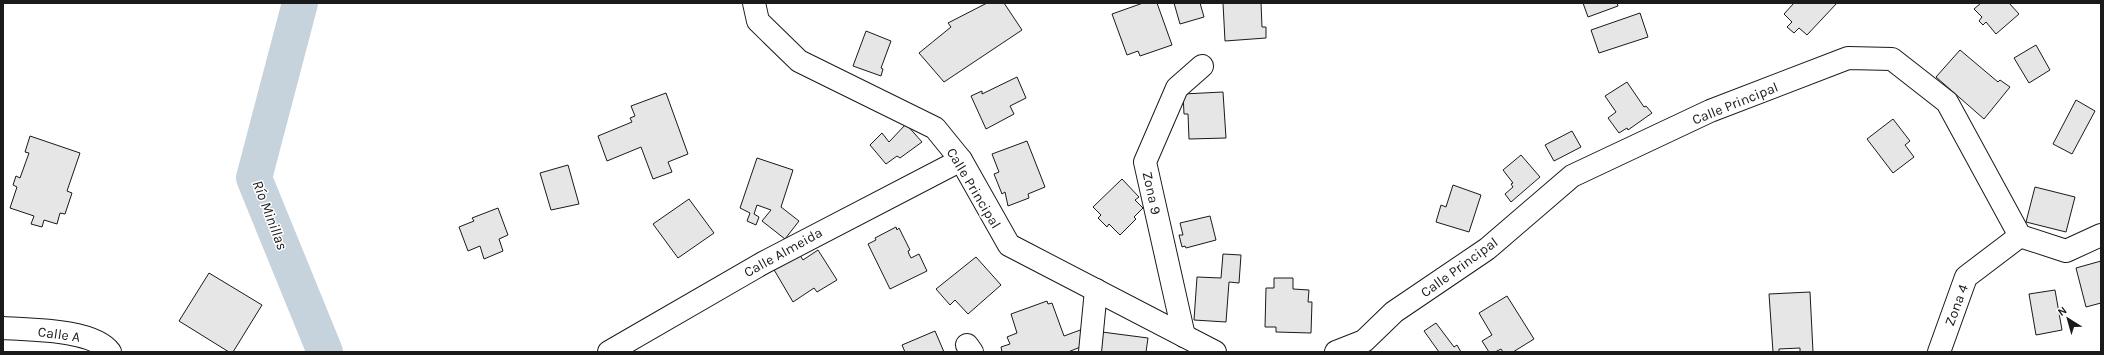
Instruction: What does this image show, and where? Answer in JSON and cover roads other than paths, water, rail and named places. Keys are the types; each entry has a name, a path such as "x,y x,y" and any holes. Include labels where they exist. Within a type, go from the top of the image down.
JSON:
{"street":[{"name":"Calle Principal","path":"754,3 758,21 799,61 935,128 961,160 1008,245 1215,352"},
{"name":"Calle Principal","path":"1336,352 1363,346 1394,312 1487,249 1572,176 1710,111 1848,58 1892,59 1947,102 2020,236"},
{"name":"Zona 9","path":"1184,336 1146,162 1177,88 1202,66"},
{"name":"Calle Almeida","path":"609,352 763,263 961,160"},
{"path":"2020,236 2066,251 2101,235"},
{"name":"Zona 4","path":"1939,352 1966,277 2020,236"},
{"path":"1090,352 1096,290"},
{"name":"Calle A","path":"3,328 75,334 107,347 110,352"}],"waterway":[{"name":"Río Minillas","path":"300,3 254,178 325,352"}]}
